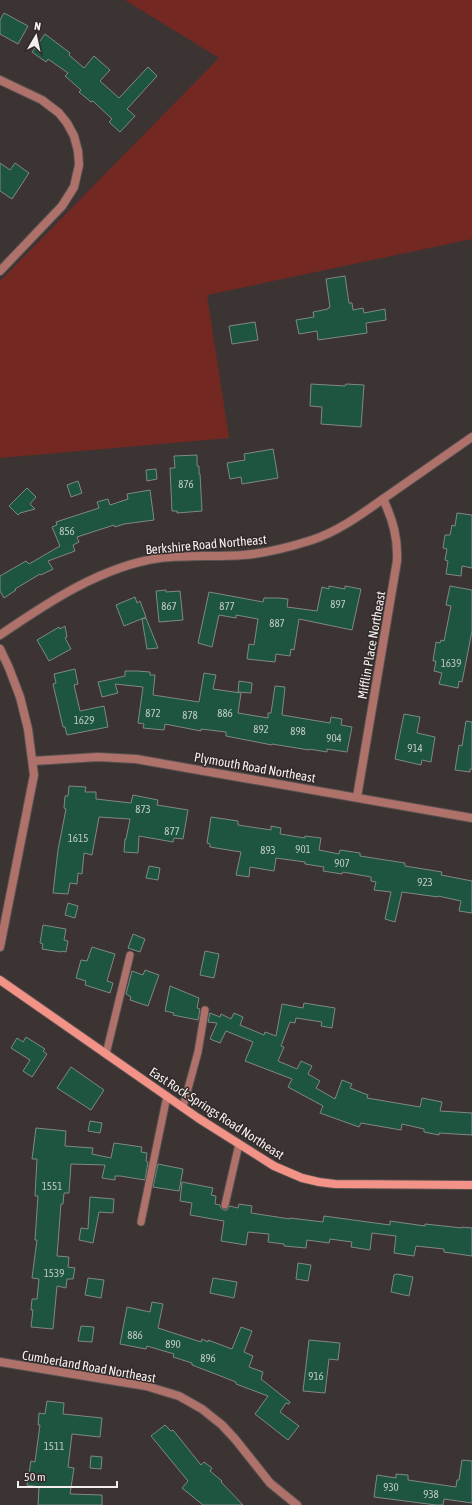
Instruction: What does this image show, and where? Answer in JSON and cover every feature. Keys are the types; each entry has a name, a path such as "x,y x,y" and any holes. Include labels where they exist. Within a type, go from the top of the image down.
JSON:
{"street":[{"path":"0,80 42,100 59,112 74,136 78,151 79,165 74,187 62,206 0,271"},
{"name":"Berkshire Road Northeast","path":"0,634 58,597 118,568 161,558 245,555 286,548 314,539 337,529 359,516 472,437"},
{"name":"Mifflin Place Northeast","path":"357,797 397,561 398,546 395,529 391,514 383,499"},
{"path":"0,649 20,697 28,730 34,775 0,948"},
{"name":"Plymouth Road Northeast","path":"33,761 98,757 136,759 472,818"},
{"name":"East Rock Springs Road Northeast","path":"0,980 183,1107 274,1166 302,1178 335,1184 472,1186"},
{"name":"Cumberland Road Northeast","path":"0,1362 146,1386 179,1396 202,1409 222,1425 270,1483 297,1505"}],"lane":[{"path":"106,1054 130,955"},
{"path":"183,1107 198,1052 205,1010"},
{"path":"141,1222 167,1096"},
{"path":"225,1205 240,1144"}],"shaded area":[{"path":"125,0 472,0 472,239 207,295 229,438 0,458 0,281 219,58"}],"building":[{"path":"4,13 28,26 18,44 0,34 0,20"},
{"path":"45,34 70,53 69,55 84,68 94,56 110,70 100,81 119,98 148,67 157,76 127,109 135,116 120,132 109,122 112,119 93,101 91,102 79,92 81,90 65,76 68,73 48,59 46,62 32,52"},
{"path":"0,163 10,170 15,163 29,173 12,199 0,191"},
{"path":"345,276 349,303 352,303 353,310 363,308 364,313 385,309 386,320 366,323 367,333 318,340 317,331 299,334 296,320 314,317 313,312 328,309 330,307 326,279"},
{"path":"255,322 258,340 232,344 229,326"},
{"path":"311,384 345,386 346,384 364,385 361,427 321,424 322,407 310,406"},
{"path":"273,449 278,478 242,484 241,477 230,479 227,463 245,460 244,454"},
{"path":"197,455 197,466 199,466 200,474 202,511 177,513 177,511 172,511 170,468 175,468 174,456"},
{"path":"156,469 157,479 147,481 146,470"},
{"path":"78,481 82,493 71,497 67,485"},
{"path":"27,488 36,497 30,504 35,509 20,513 18,515 9,506"},
{"path":"150,490 154,520 124,524 115,527 114,525 77,537 79,542 73,545 75,551 48,561 53,569 41,575 40,574 15,589 16,590 4,598 0,591 0,576 26,561 29,564 60,546 52,527 57,525 56,522 99,508 97,502 108,499 110,505 128,499 127,494"},
{"path":"457,513 472,515 472,568 462,566 461,576 446,574 448,561 445,560 447,549 443,548 445,535 450,535 452,525 455,526"},
{"path":"329,586 345,589 345,586 361,589 352,630 299,619 294,650 291,649 290,656 276,654 275,662 247,659 249,644 254,645 258,619 236,615 236,618 219,615 212,647 198,643 209,592 263,602 264,598 288,599 287,607 317,611 322,587 329,589"},
{"path":"450,586 472,590 472,631 462,682 459,681 458,688 439,684 442,673 434,671 436,661 433,661 436,642 440,643 441,640 444,641 451,606 446,605"},
{"path":"166,590 166,592 180,591 183,620 159,622 156,591"},
{"path":"135,597 137,603 140,601 146,617 124,626 116,605"},
{"path":"146,618 158,648 147,649 142,619"},
{"path":"65,626 67,637 65,638 71,649 49,661 37,640 59,627 60,629"},
{"path":"75,669 78,684 74,685 80,711 104,706 108,727 67,735 65,727 63,727 53,684 56,683 54,674"},
{"path":"125,671 150,672 150,675 155,675 153,695 199,702 204,673 216,675 213,689 241,693 238,713 268,718 268,713 271,713 275,686 285,687 282,715 330,723 331,717 342,719 341,725 352,727 347,752 327,749 327,752 272,745 226,736 226,732 201,729 201,731 165,724 164,730 143,728 144,724 138,723 143,687 115,684 118,693 102,697 98,682 125,676"},
{"path":"239,681 252,683 251,693 238,692"},
{"path":"404,714 420,717 417,733 435,737 431,762 422,760 421,765 395,759"},
{"path":"466,721 472,722 472,769 470,769 470,772 455,770 459,745 462,746"},
{"path":"69,786 86,787 85,792 96,792 96,799 131,803 133,795 158,800 157,805 188,810 183,839 174,838 173,842 139,836 138,853 124,852 125,839 130,819 99,817 92,855 84,853 82,874 78,873 77,884 70,883 68,894 53,893 58,850 66,809 64,808 65,796 68,796"},
{"path":"211,817 238,821 238,825 271,830 271,826 281,828 280,834 305,838 305,836 321,838 319,850 339,854 340,850 360,853 360,856 405,863 405,866 442,872 441,875 472,881 472,913 459,911 461,901 438,896 402,892 395,922 385,919 391,892 374,890 376,882 371,881 371,877 343,872 342,874 323,871 324,867 305,864 305,862 276,858 274,871 250,867 249,877 236,875 241,852 210,847 210,844 207,843"},
{"path":"149,866 160,868 158,880 146,878"},
{"path":"68,903 78,906 75,918 65,915"},
{"path":"43,925 66,929 64,940 68,941 66,952 42,949 43,944 40,943"},
{"path":"133,934 145,939 140,952 128,948"},
{"path":"92,947 115,954 107,981 113,983 110,993 85,985 86,981 76,978 81,960 87,961"},
{"path":"205,951 219,954 214,978 200,975"},
{"path":"145,970 159,975 148,1006 130,1000 131,997 126,994 132,971 143,975"},
{"path":"170,986 199,998 197,1008 200,1009 198,1020 173,1015 174,1013 165,1011"},
{"path":"304,1003 335,1008 332,1028 321,1026 322,1022 296,1018 295,1023 290,1022 281,1046 284,1047 278,1061 297,1069 301,1061 312,1066 308,1074 320,1081 316,1088 335,1099 342,1080 352,1084 350,1088 368,1095 367,1098 420,1107 422,1098 442,1102 440,1111 472,1113 472,1135 439,1133 439,1135 424,1132 424,1129 402,1124 401,1130 361,1123 359,1127 320,1113 323,1106 288,1087 292,1079 245,1061 253,1042 226,1031 220,1043 210,1039 217,1023 208,1022 210,1013 220,1017 221,1014 231,1019 234,1013 243,1017 240,1025 264,1035 265,1032 276,1036 282,1004 303,1008"},
{"path":"26,1037 45,1049 43,1051 47,1054 32,1077 23,1071 30,1060 11,1048 17,1038 23,1042"},
{"path":"71,1067 104,1090 91,1110 57,1088"},
{"path":"90,1121 102,1123 100,1133 88,1131"},
{"path":"36,1128 66,1131 65,1146 93,1148 92,1154 111,1158 114,1143 142,1147 141,1152 147,1153 146,1161 148,1162 145,1180 120,1176 115,1176 115,1180 102,1178 105,1165 71,1164 69,1193 64,1193 63,1204 61,1204 57,1256 69,1257 68,1267 75,1268 73,1279 67,1279 66,1288 57,1286 53,1329 31,1327 33,1310 31,1310 32,1299 37,1299 39,1279 32,1278 37,1240 35,1240 38,1196 35,1196 37,1159 32,1159"},
{"path":"158,1164 183,1169 179,1191 153,1187"},
{"path":"182,1182 213,1188 211,1195 216,1196 215,1204 220,1205 224,1210 227,1210 230,1206 238,1208 239,1204 252,1206 251,1213 290,1219 323,1222 324,1216 390,1225 390,1221 425,1226 425,1224 472,1228 472,1256 444,1252 444,1249 416,1246 414,1256 394,1253 396,1236 372,1233 370,1250 351,1247 352,1242 330,1239 329,1243 307,1240 306,1248 284,1246 284,1244 268,1242 269,1234 248,1232 246,1245 221,1241 224,1221 190,1215 192,1203 180,1201"},
{"path":"90,1197 114,1199 113,1213 99,1212 93,1243 79,1240 81,1228 88,1229"},
{"path":"298,1263 311,1265 308,1281 296,1279"},
{"path":"397,1274 413,1277 409,1296 391,1292 394,1275"},
{"path":"88,1278 104,1280 101,1298 85,1295"},
{"path":"213,1278 237,1282 234,1298 210,1293"},
{"path":"152,1302 163,1304 158,1328 201,1342 202,1339 208,1342 208,1340 232,1349 241,1327 252,1331 244,1352 253,1356 249,1367 263,1372 261,1379 290,1402 289,1404 286,1403 280,1412 299,1426 288,1440 255,1414 268,1396 192,1365 192,1363 173,1357 174,1354 147,1346 146,1349 120,1344 127,1307 150,1312"},
{"path":"81,1326 94,1327 92,1342 78,1341"},
{"path":"309,1340 340,1343 338,1360 329,1359 325,1393 303,1391"},
{"path":"47,1401 64,1403 63,1414 102,1418 100,1437 72,1434 68,1467 74,1468 70,1494 102,1495 102,1505 38,1505 39,1487 27,1485 31,1461 35,1462 40,1425 38,1425 39,1413 45,1414"},
{"path":"165,1425 171,1431 173,1430 201,1465 204,1462 212,1468 210,1471 222,1481 221,1482 243,1505 203,1505 182,1488 188,1481 151,1436"},
{"path":"91,1456 102,1457 101,1469 90,1468"},
{"path":"462,1460 472,1461 472,1503 444,1499 443,1505 436,1505 374,1497 377,1475 396,1478 396,1474 408,1475 408,1480 456,1487 457,1480 459,1480"}]}
